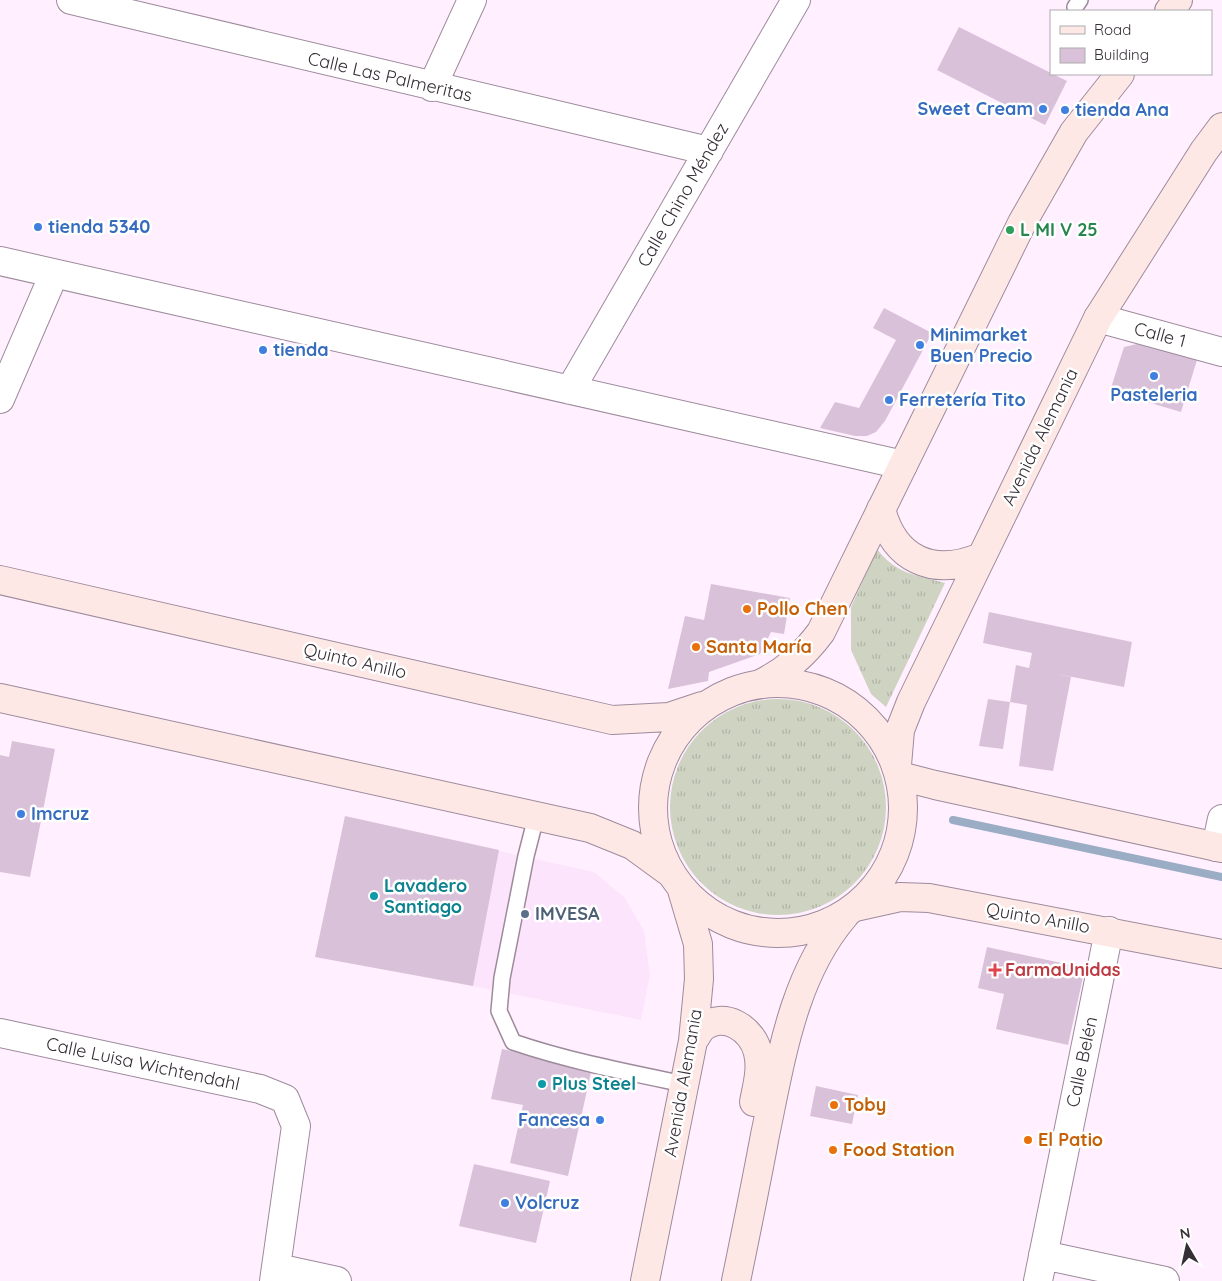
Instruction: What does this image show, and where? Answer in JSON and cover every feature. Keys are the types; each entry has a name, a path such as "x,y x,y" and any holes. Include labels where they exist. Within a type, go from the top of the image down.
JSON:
{"main road":[{"path":"1170,10 1178,0"},
{"path":"759,684 793,664 817,637 1026,215 1074,132 1119,75"},
{"name":"Avenida Alemania","path":"898,770 900,730 905,716 1098,318 1204,151 1222,127"},
{"path":"881,509 886,527 895,543 910,556 926,564 945,567 964,564 981,557"},
{"name":"Quinto Anillo","path":"0,580 612,720 669,717 711,703"},
{"path":"711,703 742,688 759,684 796,684 814,688 850,704 878,731 898,770 904,812 898,848 881,881 833,928 806,978 785,1038 738,1272"},
{"path":"0,698 590,828 641,851 676,881 695,902 717,917 742,928 769,933 810,929 830,922 851,910"},
{"name":"Avenida Alemania","path":"645,1281 693,1041 700,956 695,927 676,881 659,847 654,829 653,801 658,774 673,740 697,713 711,703"},
{"path":"898,770 935,785 1219,847"},
{"name":"Quinto Anillo","path":"851,910 885,899 914,896 1109,931 1222,954"},
{"path":"693,1041 703,1028 717,1022 727,1022 739,1025 750,1034 759,1055 760,1070 736,1202 738,1272"}],"street":[{"name":"Calle Las Palmeritas","path":"71,0 432,87 709,151"},
{"path":"432,87 472,0"},
{"name":"Calle Chino Méndez","path":"570,390 796,0"},
{"path":"0,261 903,465"},
{"path":"0,399 54,274"},
{"name":"Calle 1","path":"1098,318 1222,352"},
{"path":"1219,847 1222,819"},
{"name":"Calle Belén","path":"1038,1281 1109,931"},
{"name":"Calle Luisa Wichtendahl","path":"0,1033 260,1089 285,1099 296,1126 276,1274"},
{"path":"1043,1255 1165,1281"},
{"path":"276,1274 337,1281"}],"lane":[{"path":"536,817 502,978 500,1011 513,1042 589,1064 684,1084"}],"shaded area":[{"name":"IMVESA","path":"432,836 594,872 625,898 644,931 650,975 641,1020 403,972"}],"green space":[{"path":"877,549 899,569 945,583 886,707 871,694 851,650 851,607"},
{"path":"767,699 789,699 809,703 829,711 855,730 874,756 882,776 886,807 882,838 874,858 855,884 829,903 809,911 789,915 767,915 747,911 727,903 709,891 694,876 682,858 674,838 670,818 670,796 674,776 682,756 694,738 709,723 727,711 747,703"}],"building":[{"path":"959,27 1050,72 1050,75 1055,75 1067,81 1045,125 937,70"},
{"path":"884,308 932,333 885,421 876,432 867,436 855,436 820,428 835,402 859,408 896,340 873,328"},
{"name":"Pasteleria","path":"1141,343 1197,360 1181,412 1110,391 1124,347"},
{"path":"711,584 790,598 784,634 771,632 760,654 709,672 708,681 668,689 685,616 704,620"},
{"path":"989,612 1132,642 1124,687 1057,674 1071,677 1053,771 1019,766 1027,705 1010,702 1016,665 1029,668 1032,653 983,643"},
{"path":"988,699 1010,702 1003,749 979,746"},
{"name":"Imcruz","path":"12,741 55,749 30,877 0,872 0,755 9,757"},
{"path":"345,816 499,850 473,986 315,957"},
{"path":"987,947 1085,968 1068,1045 996,1029 1004,994 978,988"},
{"path":"502,1049 592,1068 568,1176 510,1163 523,1105 491,1099"},
{"name":"Toby","path":"816,1086 858,1095 852,1124 810,1116"},
{"name":"Volcruz","path":"474,1164 550,1181 536,1243 459,1226"}],"waterway":[{"path":"953,820 1222,877"}],"place":[{"name":"Sweet Cream","path":"1043,109"},
{"name":"tienda Ana","path":"1065,110"},
{"name":"tienda 5340","path":"38,227"},
{"name":"L MI V 25","path":"1010,230"},
{"name":"Minimarket Buen Precio","path":"920,345"},
{"name":"tienda","path":"263,350"},
{"name":"Pasteleria","path":"1154,376"},
{"name":"Ferretería Tito","path":"889,400"},
{"name":"Pollo Chen","path":"747,609"},
{"name":"Santa María","path":"696,647"},
{"name":"Imcruz","path":"21,814"},
{"name":"Lavadero Santiago","path":"374,896"},
{"name":"IMVESA","path":"525,914"},
{"name":"FarmaUnidas","path":"995,970"},
{"name":"Plus Steel","path":"542,1084"},
{"name":"Toby","path":"834,1105"},
{"name":"Fancesa","path":"600,1120"},
{"name":"El Patio","path":"1028,1140"},
{"name":"Food Station","path":"833,1150"},
{"name":"Volcruz","path":"505,1203"}]}
